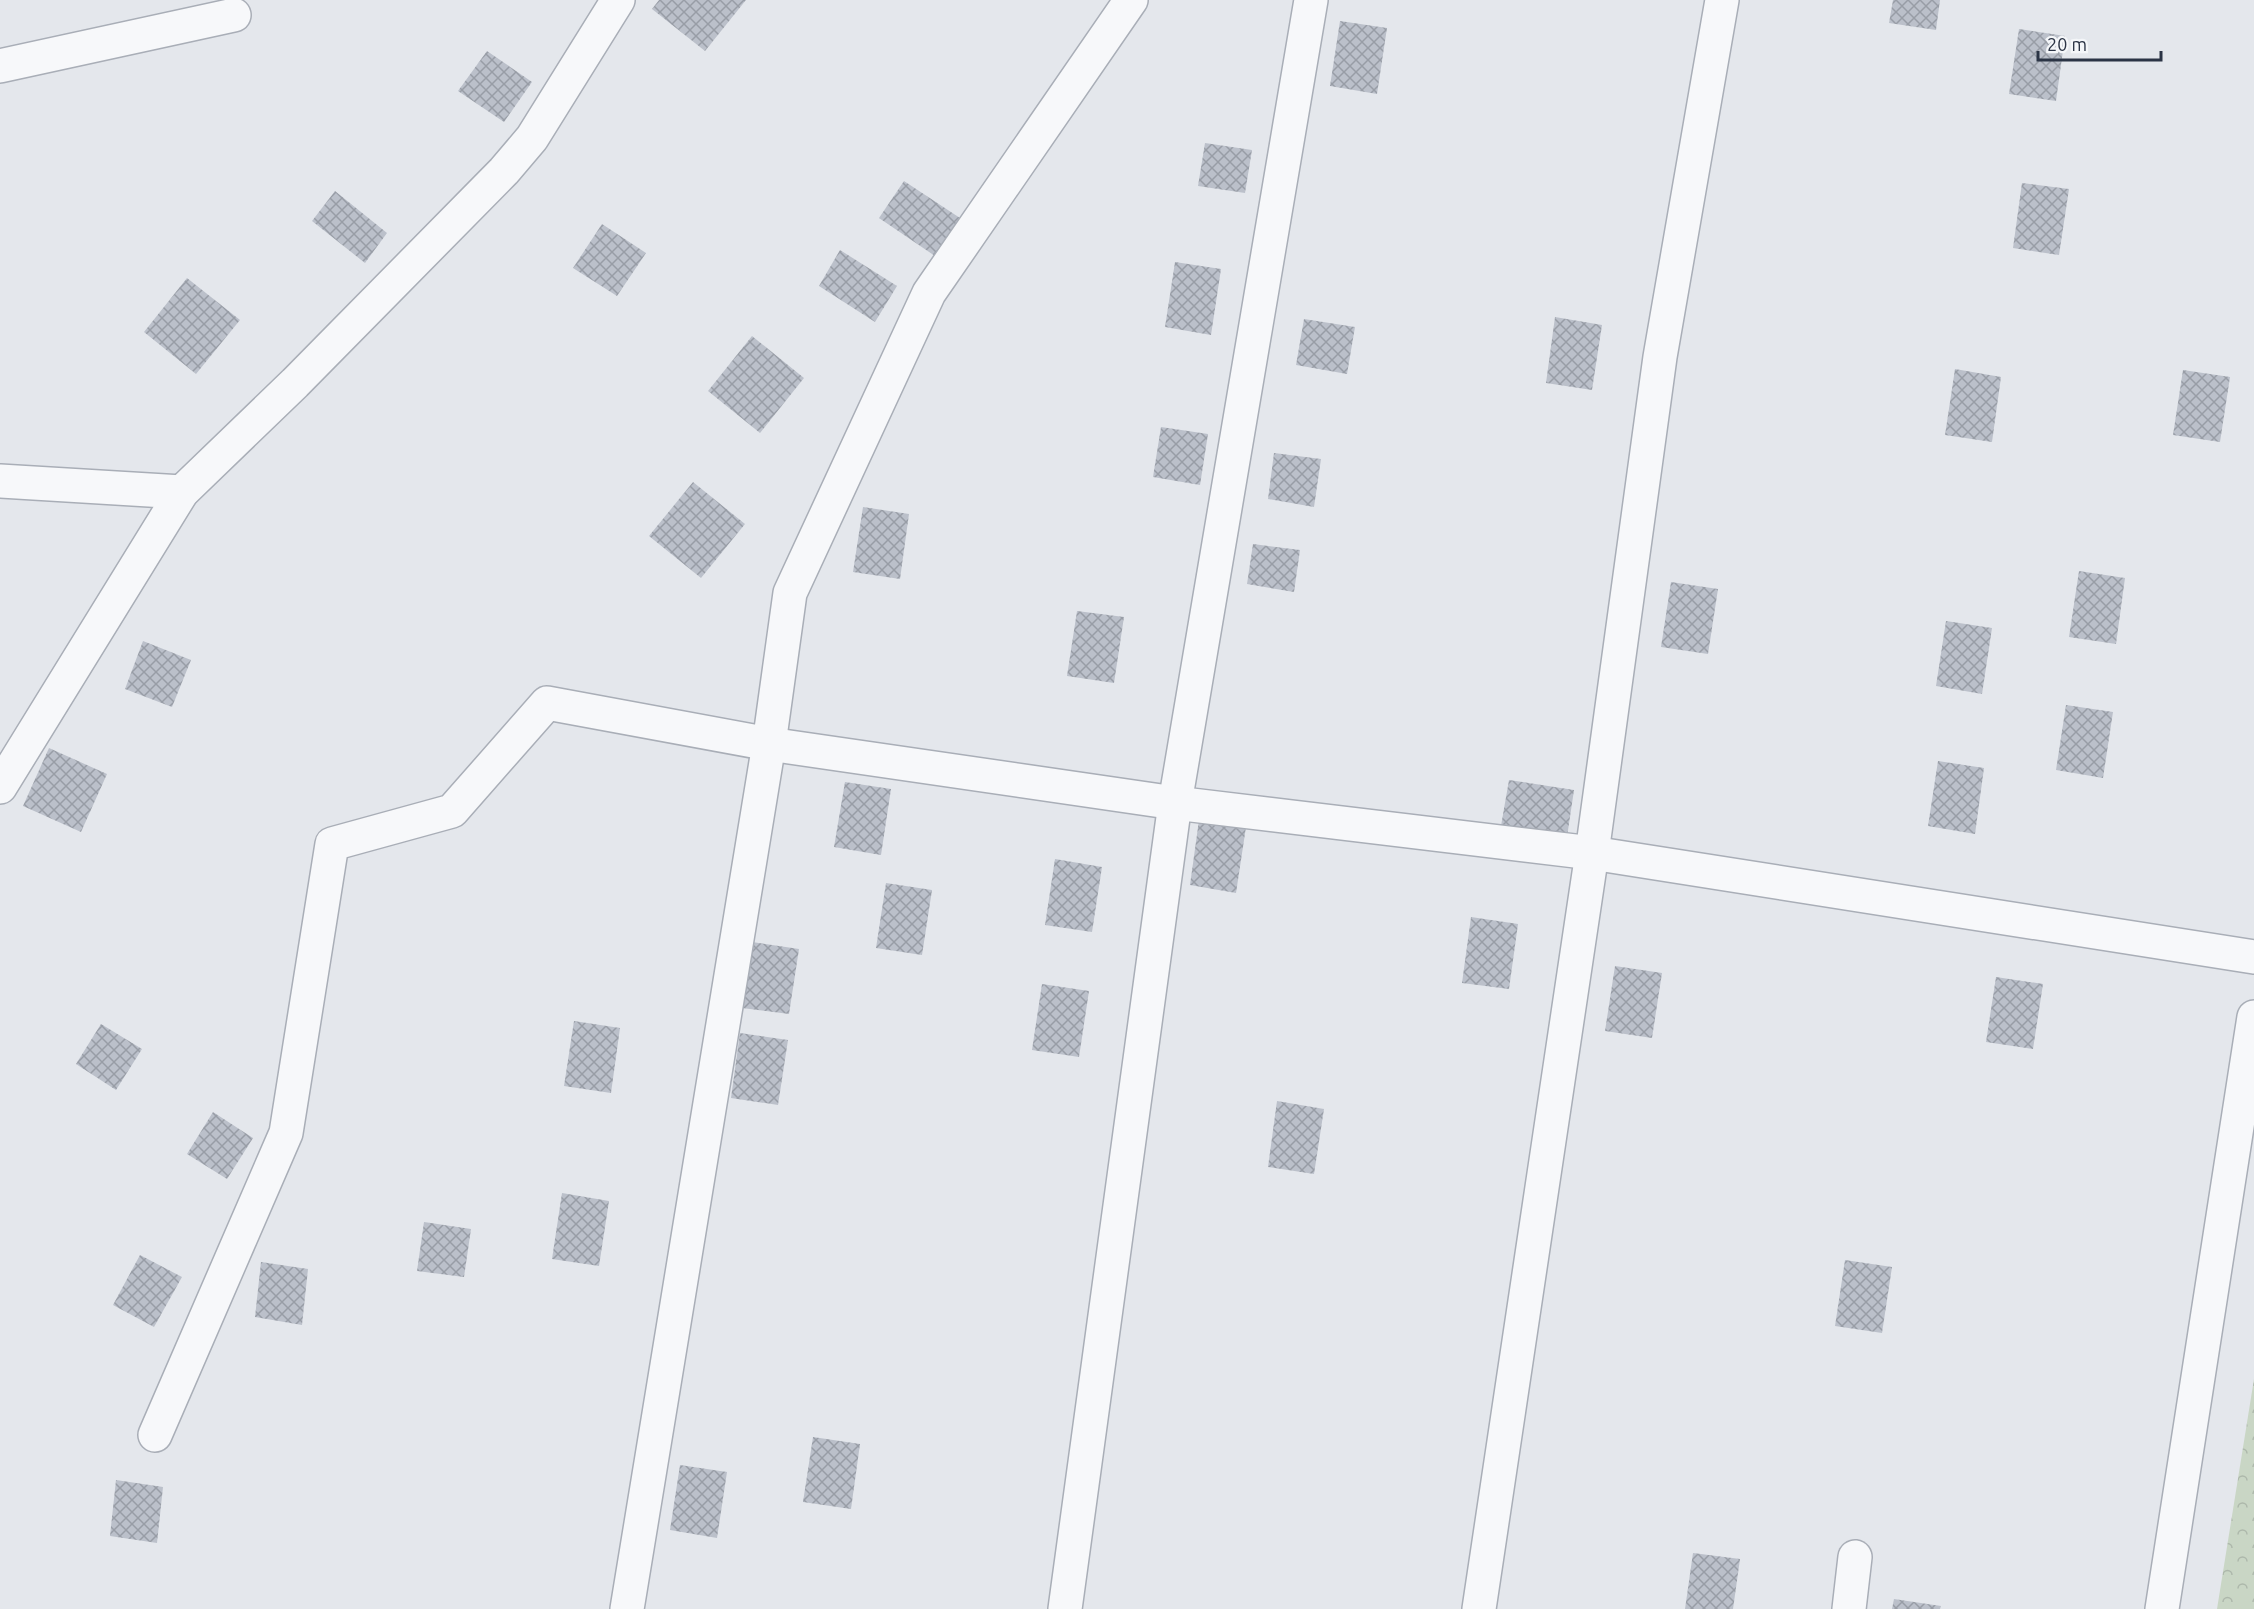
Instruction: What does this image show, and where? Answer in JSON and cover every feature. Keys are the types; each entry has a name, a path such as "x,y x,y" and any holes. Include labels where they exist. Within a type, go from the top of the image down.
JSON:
{"street":[{"path":"0,788 182,492 295,383 504,171 532,138 618,0"},
{"path":"627,1609 769,744 790,593 929,293 1131,0"},
{"path":"1065,1609 1176,803 1311,0"},
{"path":"1479,1609 1592,853 1660,357 1722,0"},
{"path":"0,66 234,15"},
{"path":"0,482 182,492"},
{"path":"155,1435 286,1133 332,844 452,812 547,703 769,744 1176,803 1592,853 2254,957"},
{"path":"2162,1609 2254,1017"},
{"path":"1849,1609 1855,1557"}],"green space":[{"path":"2254,1379 2254,1609 2217,1609"}],"building":[{"path":"659,0 746,0 705,51 652,9"},
{"path":"1893,0 1940,0 1936,30 1889,23"},
{"path":"1340,21 1387,28 1377,94 1330,86"},
{"path":"2019,29 2065,36 2056,101 2009,94"},
{"path":"487,51 532,82 504,122 458,91"},
{"path":"1205,143 1252,150 1245,193 1198,186"},
{"path":"904,181 960,218 935,256 879,218"},
{"path":"2022,183 2069,189 2059,255 2013,248"},
{"path":"335,191 387,233 365,263 312,221"},
{"path":"602,224 646,253 617,296 573,268"},
{"path":"840,250 897,286 875,322 819,286"},
{"path":"1175,262 1221,269 1211,335 1165,327"},
{"path":"187,278 240,320 196,374 144,332"},
{"path":"1555,317 1602,325 1592,390 1546,383"},
{"path":"1304,319 1355,327 1347,374 1296,365"},
{"path":"752,336 804,378 760,433 708,391"},
{"path":"1955,369 2001,377 1992,442 1945,435"},
{"path":"2183,370 2230,377 2220,442 2173,435"},
{"path":"1161,427 1208,434 1200,485 1153,477"},
{"path":"1274,453 1321,459 1314,507 1268,499"},
{"path":"693,482 745,524 701,578 649,536"},
{"path":"863,507 909,514 900,579 853,572"},
{"path":"1253,544 1300,550 1294,592 1247,584"},
{"path":"2079,571 2125,578 2116,644 2069,637"},
{"path":"1671,582 1718,589 1708,654 1661,647"},
{"path":"1077,611 1124,617 1114,683 1067,676"},
{"path":"1946,621 1992,628 1982,694 1936,686"},
{"path":"143,641 191,660 172,707 125,689"},
{"path":"2066,705 2113,712 2103,778 2056,770"},
{"path":"49,748 107,774 81,832 23,806"},
{"path":"1938,761 1984,768 1975,834 1928,826"},
{"path":"1509,780 1574,790 1567,837 1501,826"},
{"path":"845,782 891,789 881,855 834,847"},
{"path":"1199,820 1246,827 1236,893 1190,885"},
{"path":"1055,859 1102,867 1092,932 1045,925"},
{"path":"886,883 932,890 922,955 876,948"},
{"path":"1471,917 1518,924 1509,989 1462,983"},
{"path":"752,942 799,949 789,1014 742,1008"},
{"path":"1615,966 1662,973 1652,1038 1605,1031"},
{"path":"1996,977 2043,984 2033,1049 1986,1042"},
{"path":"1042,984 1089,991 1079,1057 1032,1050"},
{"path":"574,1021 620,1028 611,1093 564,1086"},
{"path":"101,1024 142,1049 116,1090 76,1064"},
{"path":"740,1033 788,1040 778,1105 731,1098"},
{"path":"1277,1101 1324,1109 1314,1174 1268,1167"},
{"path":"213,1112 253,1138 227,1179 187,1154"},
{"path":"562,1193 609,1201 599,1266 552,1259"},
{"path":"424,1222 471,1229 464,1277 417,1271"},
{"path":"140,1255 182,1277 154,1327 113,1305"},
{"path":"1845,1260 1892,1267 1882,1333 1835,1326"},
{"path":"261,1262 308,1269 302,1325 255,1317"},
{"path":"813,1437 860,1444 851,1509 803,1502"},
{"path":"680,1465 727,1472 717,1538 670,1530"},
{"path":"116,1480 163,1487 157,1543 110,1536"},
{"path":"1693,1553 1740,1559 1733,1609 1685,1609"},
{"path":"1894,1599 1941,1606 1940,1609 1892,1609"}]}
